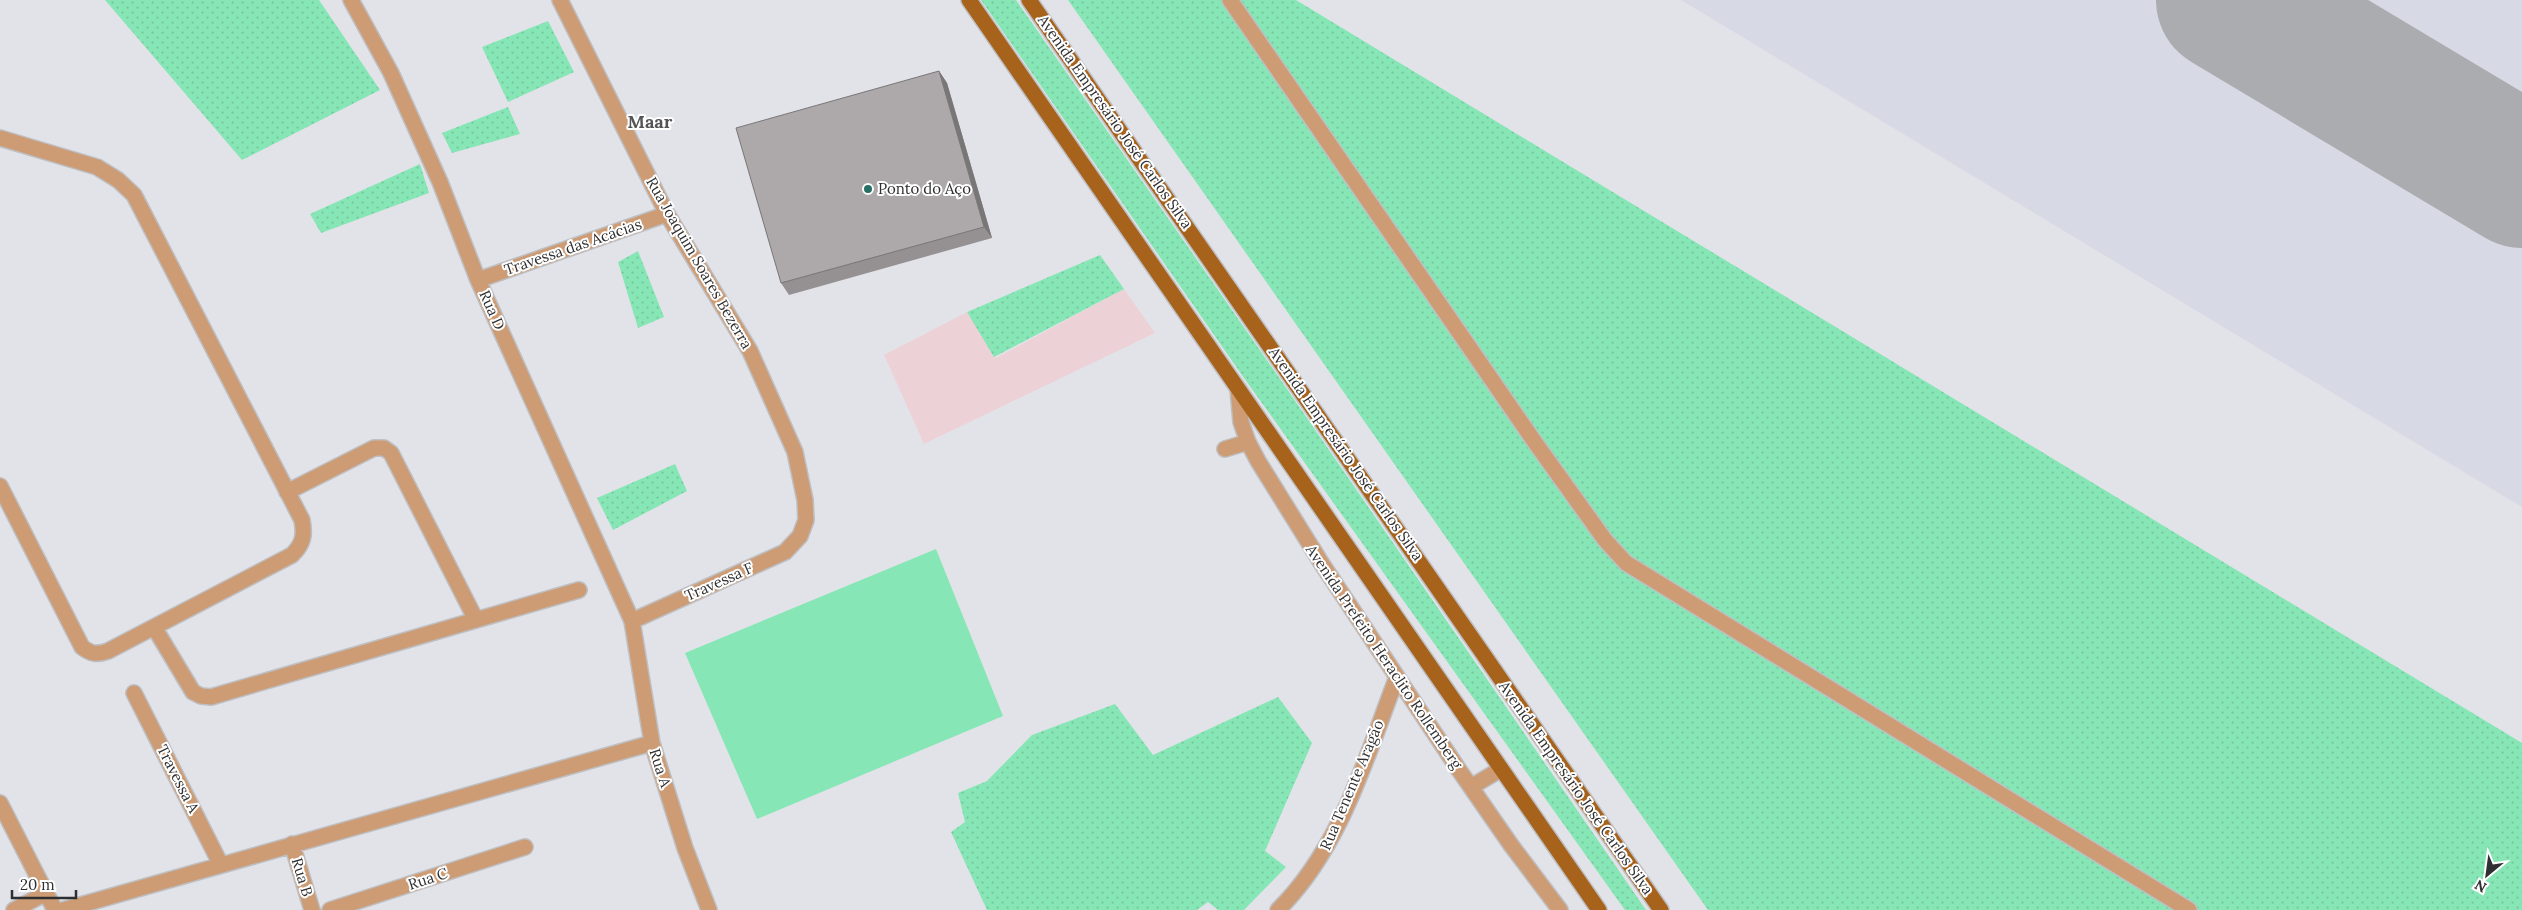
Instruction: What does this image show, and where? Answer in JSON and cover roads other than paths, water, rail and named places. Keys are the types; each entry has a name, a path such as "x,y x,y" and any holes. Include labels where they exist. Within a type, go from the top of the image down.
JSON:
{"main road":[{"path":"969,0 1599,910"},
{"name":"Avenida Empresário José Carlos Silva","path":"1029,0 1661,910"}],"street":[{"name":"Rua D","path":"351,0 400,92 440,182 478,280 632,622"},
{"name":"Rua Joaquim Soares Bezerra","path":"560,0 667,214 750,351 795,452 805,500 806,520 800,536"},
{"path":"1230,0 1534,441 1605,540 1626,563 2189,910"},
{"path":"0,138 97,167 118,180 134,195 302,520 305,532 301,546 292,555 100,654 90,652 82,647 0,486"},
{"name":"Travessa das Acácias","path":"478,280 667,214"},
{"name":"Avenida Prefeito Heraclito Rollemberg","path":"1238,390 1241,422 1248,442 1322,564 1471,788 1560,910"},
{"path":"1225,449 1248,442"},
{"path":"287,492 374,448 384,448 391,454 476,620"},
{"name":"Travessa F","path":"632,622 785,552 800,536"},
{"path":"154,627 193,692 201,696 212,697 578,590"},
{"name":"Rua A","path":"632,622 652,743 685,848 709,910"},
{"name":"Rua Tenente Aragão","path":"1278,910 1300,889 1328,847 1356,783 1397,677"},
{"name":"Travessa A","path":"134,693 221,865"},
{"path":"63,910 652,743"},
{"path":"1471,788 1501,769"},
{"path":"0,803 55,910"},
{"name":"Rua B","path":"292,844 312,910"},
{"name":"Rua C","path":"330,910 525,847"},
{"path":"14,910 46,893"}],"place":[{"name":"Ponto do Aço","path":"868,189"}],"district":[{"name":"Maar","path":"650,122"}]}
